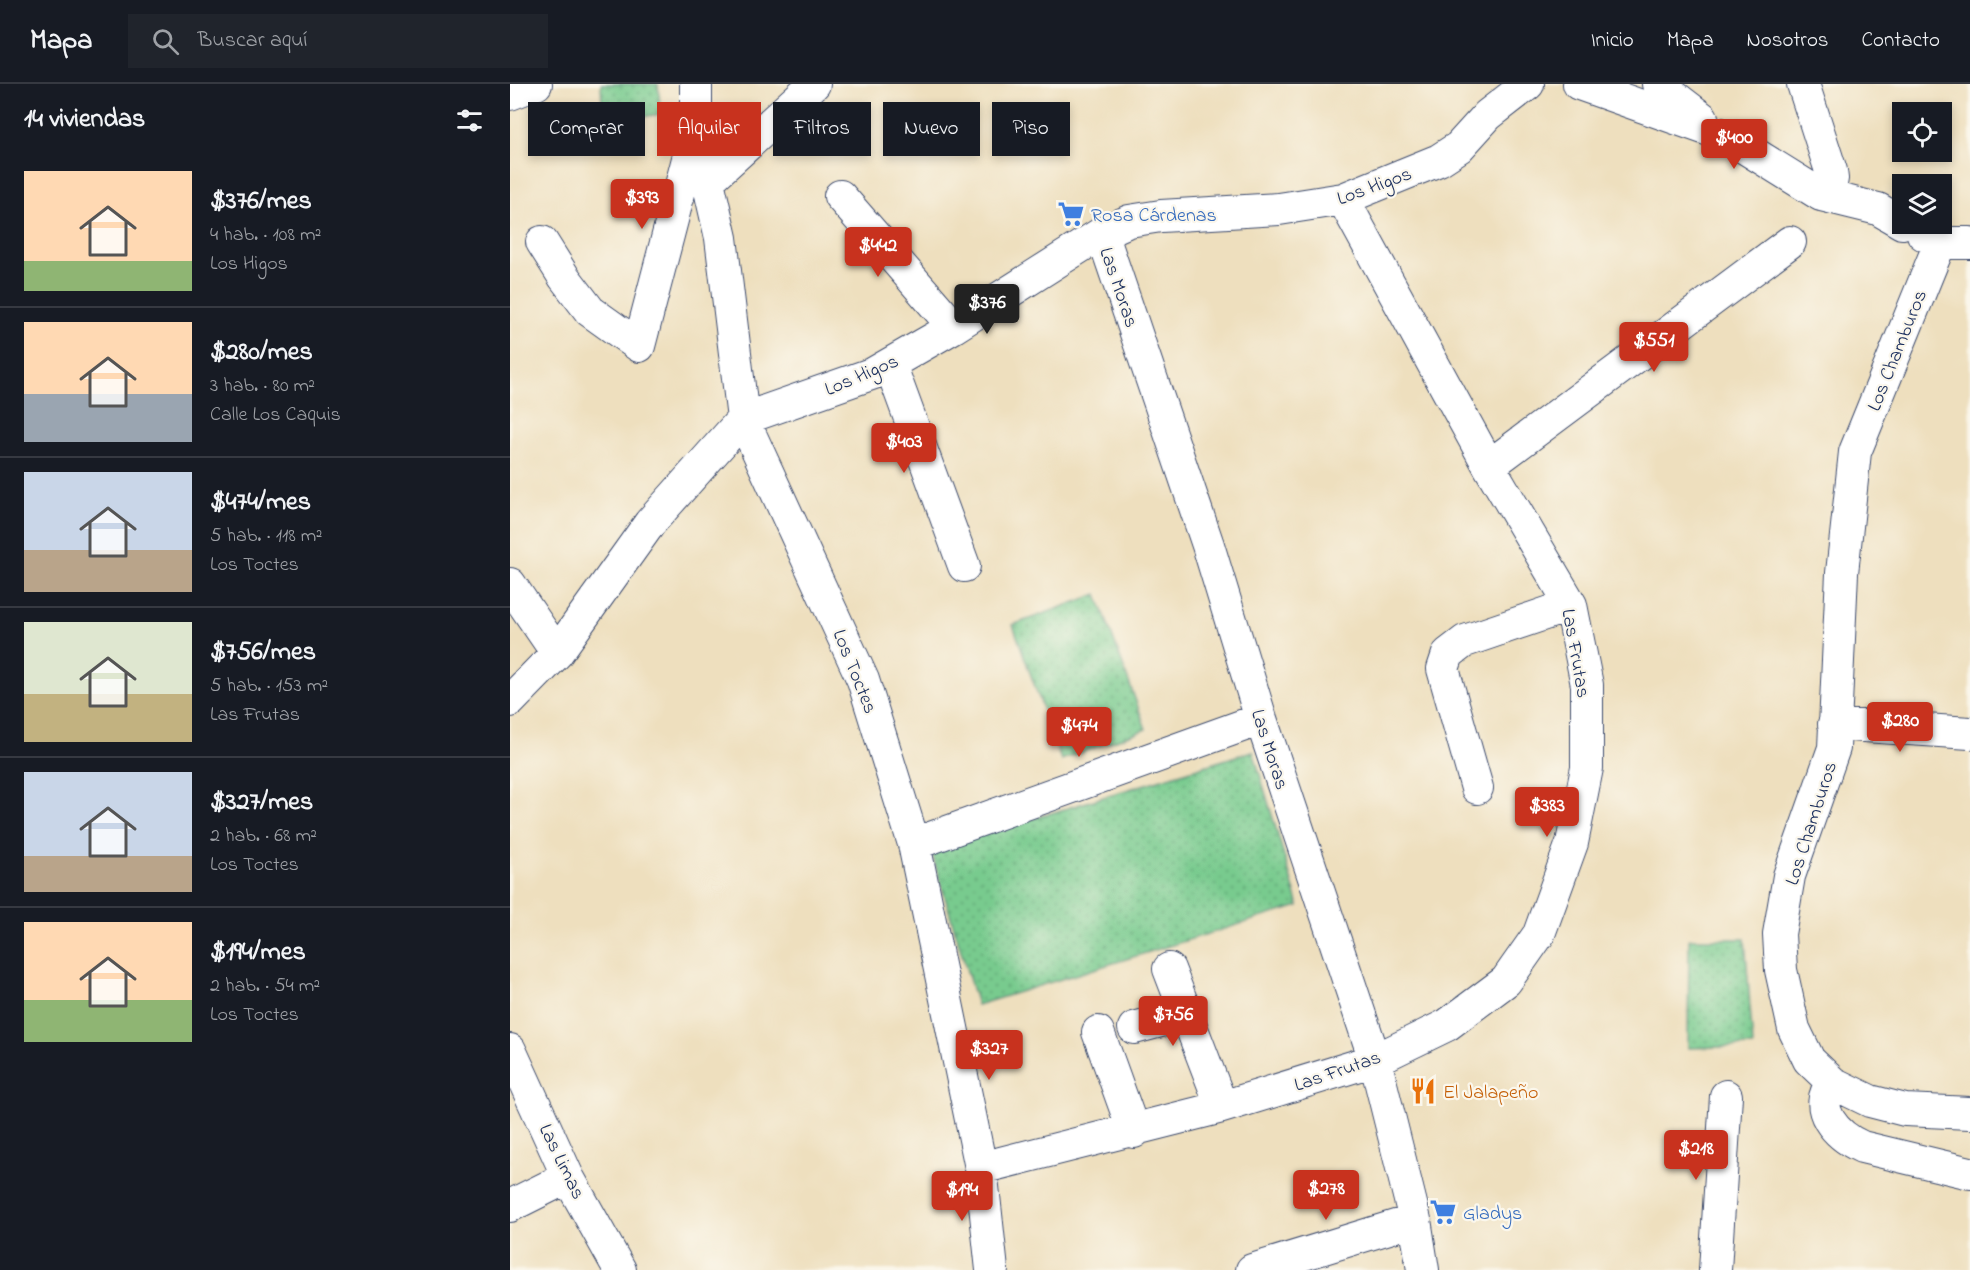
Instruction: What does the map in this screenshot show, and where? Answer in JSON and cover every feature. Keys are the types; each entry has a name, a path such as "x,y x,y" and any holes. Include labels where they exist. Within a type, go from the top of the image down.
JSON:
{"street":[{"path":"510,94 537,84"},
{"name":"Los Toctes","path":"696,84 696,102"},
{"path":"708,181 814,84"},
{"path":"1579,84 1726,136"},
{"path":"1658,84 1726,136 1821,195 1878,209 1892,217"},
{"path":"1803,84 1832,179 1821,195"},
{"name":"Los Higos","path":"510,701 557,653 650,523 744,419 874,373 954,327 1102,233 1129,221 1161,216 1280,209 1343,199 1449,155 1508,90"},
{"path":"542,242 564,277 590,311 639,346 689,156"},
{"name":"Los Toctes","path":"702,156 721,238 744,419 863,680 914,844 981,1168 992,1270"},
{"path":"840,196 954,327"},
{"name":"Las Frutas","path":"981,1168 1134,1132 1375,1060 1447,1025 1506,981 1539,934 1572,843 1587,768 1587,685 1571,605 1489,466 1343,199"},
{"name":"Las Moras","path":"1102,233 1208,545 1261,719 1375,1060 1415,1220 1423,1270"},
{"path":"1932,234 1955,243"},
{"path":"1489,466 1790,242"},
{"name":"Los Chamburos","path":"1955,243 1855,452 1842,573 1834,748 1790,876 1779,934 1781,970 1794,1029 1809,1060 1833,1083 1870,1101 1905,1110 1970,1113"},
{"path":"890,364 964,566"},
{"path":"510,584 557,653"},
{"path":"1477,788 1443,669 1448,654 1466,641 1571,605"},
{"path":"914,844 1261,719"},
{"path":"1834,724 1970,733"},
{"path":"1169,969 1222,1107"},
{"path":"1134,1028 1187,1014"},
{"path":"1098,1032 1134,1132"},
{"name":"Las Limas","path":"510,1050 568,1177 620,1270"},
{"path":"1833,1083 1824,1096 1825,1110 1832,1125 1850,1142 1862,1147 1970,1173"},
{"path":"1715,1270 1726,1096"},
{"path":"510,1206 568,1177"},
{"path":"1252,1270 1415,1220"}],"green space":[{"path":"601,84 658,84 660,102 657,102 657,115 645,116 645,102 602,102"},
{"path":"1097,594 1146,729 1061,760 1013,625"},
{"path":"1253,751 1299,906 977,1005 931,850"},
{"path":"1689,939 1745,939 1753,1046 1688,1048"}],"place":[{"name":"Rosa Cárdenas","path":"1071,214"},
{"name":"El Jalapeño","path":"1423,1091"},
{"name":"Gladys","path":"1443,1212"}]}
